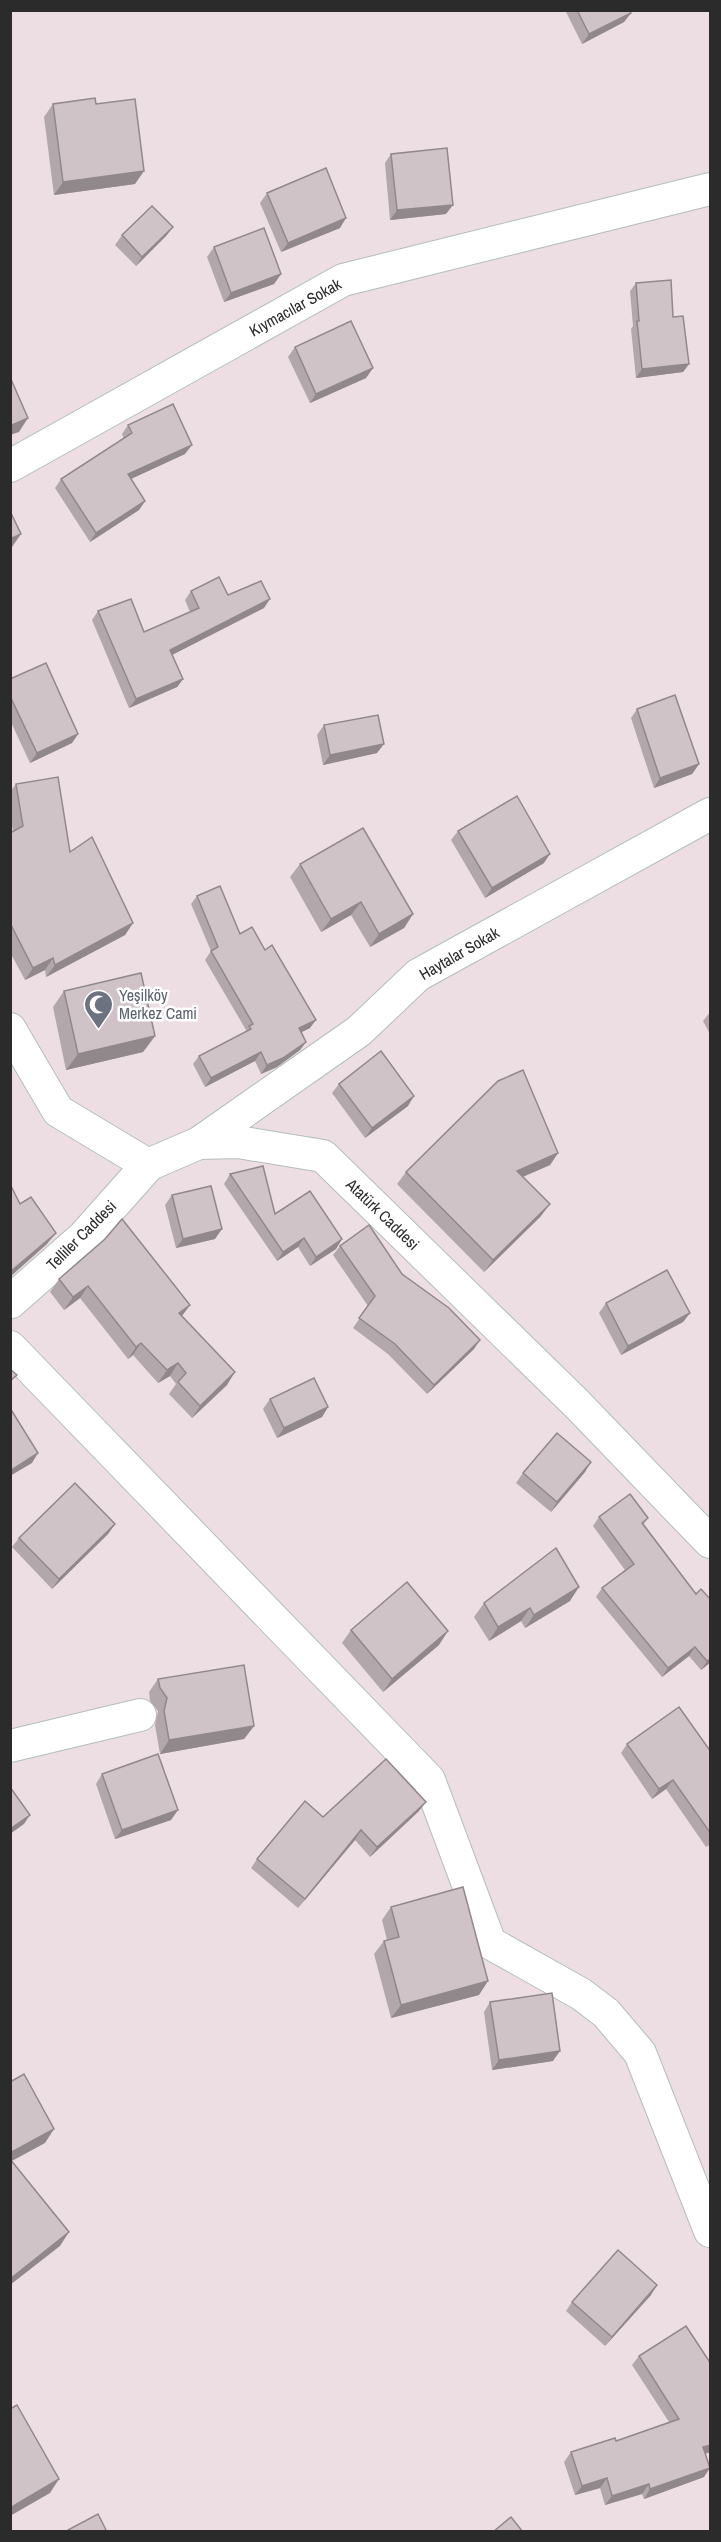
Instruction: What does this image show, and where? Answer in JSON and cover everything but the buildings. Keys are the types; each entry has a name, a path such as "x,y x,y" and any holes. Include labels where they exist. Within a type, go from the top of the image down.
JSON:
{"street":[{"name":"Kıymacılar Sokak","path":"10,466 343,280 711,189"},
{"name":"Haytalar Sokak","path":"199,1143 359,1030 418,975 711,814"},
{"path":"10,1029 58,1111 148,1165"},
{"name":"Atatürk Caddesi","path":"148,1165 199,1143 238,1142 323,1156 577,1404 711,1542"},
{"name":"Telliler Caddesi","path":"10,1302 84,1237 148,1165"},
{"path":"10,1347 429,1780 490,1943 581,1994 606,2013 640,2053 711,2231"},
{"path":"10,1746 140,1715"}],"place":[{"name":"Yeşilköy Merkez Cami","path":"98,1030"}]}
